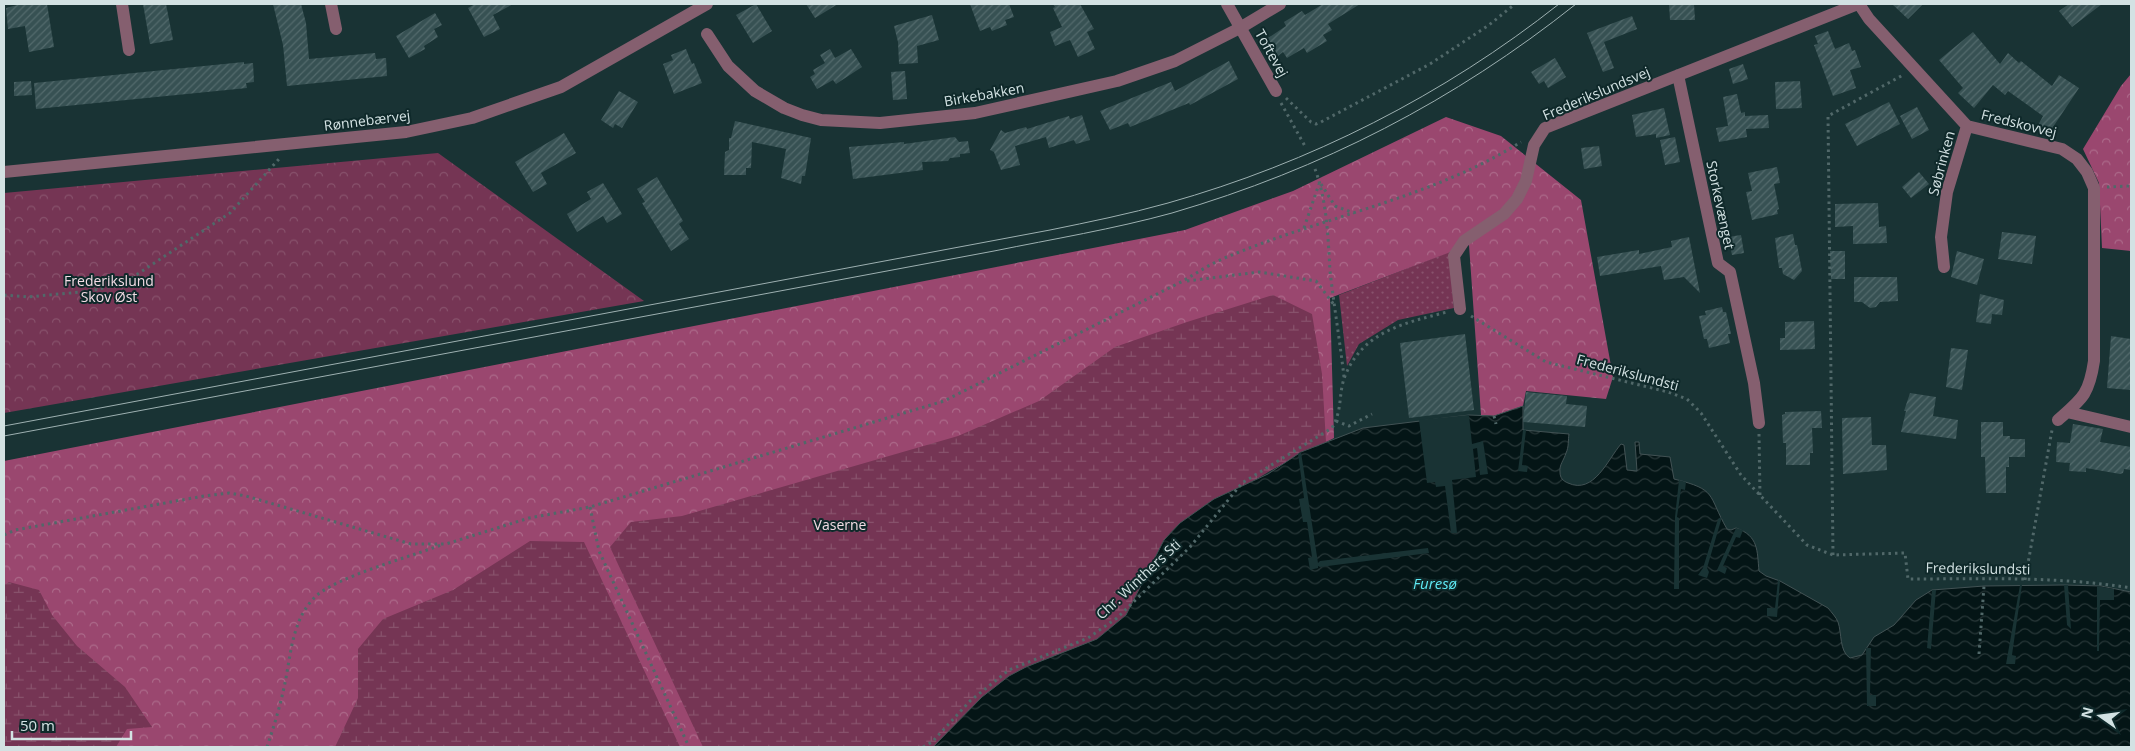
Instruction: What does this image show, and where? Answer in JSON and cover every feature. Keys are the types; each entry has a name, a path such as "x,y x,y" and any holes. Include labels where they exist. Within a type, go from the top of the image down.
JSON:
{"street":[{"path":"122,4 129,50"},
{"path":"331,4 336,29"},
{"name":"Toftevej","path":"1227,4 1277,95"},
{"name":"Birkebakken","path":"706,34 728,66 755,91 784,108 821,120 880,123 975,113 1117,81 1175,60 1240,28 1280,4"},
{"name":"Fredskovvej","path":"1858,4 1869,19 1967,126 2062,149 2077,159 2087,172 2094,188 2094,362 2091,383 2082,399 2062,416"},
{"name":"Frederikslundsvej","path":"1460,309 1454,256 1464,241 1504,214 1517,199 1526,181 1534,145 1545,128 1858,4"},
{"name":"Rønnebærvej","path":"4,172 406,132 472,118 552,91 577,79 698,6"},
{"name":"Storkevænget","path":"1678,75 1718,263 1730,272 1754,383 1759,423"},
{"name":"Søbrinken","path":"1944,267 1941,237 1947,192 1967,126"},
{"path":"2062,416 2131,427"}],"path":[{"path":"1277,95 1287,99 1311,122 1316,124 1430,64 1489,25 1515,4"},
{"path":"1833,555 1828,116 1914,69"},
{"path":"1277,95 1306,148"},
{"path":"267,747 284,691 294,634 305,610 314,597 339,582 446,544 529,518 590,507 944,401 1183,281 1218,261 1304,228 1326,223 1437,184 1495,158 1545,128"},
{"path":"4,295 28,297 91,292 124,283 230,213 293,143"},
{"path":"1316,169 1320,181 1326,223 1344,378 1339,416 1336,421 1349,426 1372,414"},
{"path":"1320,181 1335,206 1356,213"},
{"path":"1304,228 1320,181"},
{"path":"2094,188 2131,186"},
{"path":"1183,281 1259,272 1316,281 1335,306"},
{"path":"1344,378 1356,356 1373,340 1398,325 1460,309"},
{"name":"Frederikslundsti","path":"1460,309 1546,362 1668,392 1687,399 1701,412 1727,455 1760,496 1808,545 1833,555 1905,553 1908,579 2100,583 2131,588"},
{"path":"1494,416 1496,424"},
{"path":"2025,580 2052,429 2062,416"},
{"name":"Chr. Winthers Sti","path":"924,747 932,742 970,701 1009,670 1088,638 1117,618 1190,547 1242,483 1332,428 1336,421"},
{"path":"1760,439 1760,496"},
{"path":"4,535 15,530 229,493 246,496 411,544 446,544"},
{"path":"590,507 599,551 689,747"},
{"path":"1979,654 1984,586"}],"green space":[{"path":"2131,74 2131,251 2102,248 2099,183 2083,149 2121,86"},
{"name":"Vaserne","path":"1446,117 1501,136 1581,200 1613,377 1606,399 1526,391 1523,406 1494,416 1481,415 1469,245 1330,298 1334,438 1214,499 1180,523 933,747 4,747 4,461 1185,230 1293,191"},
{"name":"Frederikslund Skov Øst","path":"438,153 644,301 4,413 4,193"},
{"path":"1449,252 1454,308 1398,320 1359,344 1347,366 1339,295"},
{"path":"1273,295 1312,314 1322,374 1326,442 1298,454 1247,485 1214,499 1180,523 1164,540 1126,615 1097,639 933,747 703,747 610,547 631,522 682,516 958,436 1039,401 1115,347"},
{"path":"530,541 584,542 680,747 335,747 358,698 358,649 383,619 453,590"},
{"path":"9,582 39,590 52,615 77,646 125,687 152,727 127,729 116,747 4,747 4,585"}],"water":[{"name":"Furesø","path":"1523,406 1523,430 1569,434 1568,448 1560,469 1561,478 1568,483 1577,485 1593,480 1621,444 1624,445 1627,470 1637,471 1635,442 1639,442 1640,454 1670,457 1674,479 1705,490 1710,495 1727,529 1736,528 1744,531 1753,540 1757,551 1759,571 1828,608 1838,622 1842,646 1846,655 1850,658 1862,655 1874,637 1894,625 1916,600 1932,590 1984,586 2064,585 2101,586 2131,592 2131,747 933,747 982,697 1009,676 1026,667 1097,639 1126,615 1164,540 1180,523 1214,499 1268,474 1301,452 1363,428 1469,415 1494,416"}],"pier":[{"path":"1469,415 1472,444 1483,441 1488,474 1480,475 1477,448 1473,449 1476,477 1452,480 1457,533 1451,533 1445,486 1436,487 1435,482 1427,483 1419,420"},
{"path":"1523,430 1526,430 1522,465 1528,466 1527,472 1518,471"},
{"path":"1301,452 1318,563 1320,561 1428,548 1429,553 1318,566 1318,568 1310,570 1308,558 1312,557 1307,522 1303,522 1299,499 1304,498 1298,454"},
{"path":"1679,480 1686,482 1685,490 1681,489 1677,517 1679,518 1679,589 1674,589 1675,517"},
{"path":"1722,517 1707,568 1709,572 1707,578 1698,575 1703,568 1718,519"},
{"path":"1736,528 1743,530 1740,538 1736,537 1723,566 1727,568 1725,574 1717,570"},
{"path":"1778,580 1780,581 1777,617 1767,616 1767,608 1775,608"},
{"path":"2020,585 2022,585 2012,655 2016,656 2015,664 2006,664"},
{"path":"2064,585 2068,585 2071,629 2067,625"},
{"path":"2097,586 2114,589 2114,600 2100,600 2099,651 2097,651"},
{"path":"1932,590 1936,590 1931,649 1927,648"},
{"path":"1866,648 1871,648 1870,695 1876,695 1876,706 1867,706"}],"building":[{"path":"21,4 47,4 54,47 29,52 25,26 8,29 6,8"},
{"path":"143,4 166,4 173,40 150,44"},
{"path":"273,4 301,4 306,23 309,59 375,53 376,59 386,58 387,76 287,86 283,45"},
{"path":"475,4 513,4 493,15 500,29 484,37 468,8"},
{"path":"756,4 772,31 753,43 736,15"},
{"path":"806,4 838,4 815,18"},
{"path":"970,4 1009,4 1014,17 1005,20 1007,25 992,31 990,27 980,31"},
{"path":"1053,4 1080,4 1094,29 1087,32 1095,49 1078,57 1070,40 1055,46 1050,32 1062,27"},
{"path":"1323,4 1360,4 1328,24 1332,30 1323,35 1327,41 1307,53 1304,48 1287,58 1283,52 1278,56 1268,38 1286,26 1284,22 1302,11 1305,15"},
{"path":"1669,4 1694,4 1695,20 1670,20"},
{"path":"1892,4 1923,4 1908,19"},
{"path":"2069,4 2102,4 2072,27 2059,11"},
{"path":"435,13 442,25 434,29 438,37 424,46 425,49 409,58 396,36"},
{"path":"932,15 939,40 917,46 918,63 899,64 898,42 894,26"},
{"path":"1632,16 1637,29 1604,42 1614,68 1603,72 1587,33"},
{"path":"1828,31 1835,49 1849,43 1852,51 1855,50 1861,67 1850,70 1856,88 1833,96 1814,45 1818,44 1815,36"},
{"path":"1973,32 2000,64 2008,53 2052,86 2059,75 2079,88 2047,136 2036,129 2043,116 2008,91 2005,95 1993,85 1974,108 1958,93 1963,88 1939,60"},
{"path":"686,49 702,83 674,94 663,64 673,60 671,55"},
{"path":"830,49 835,58 851,49 862,67 836,84 833,80 817,89 810,77 815,74 813,70 825,63 820,55"},
{"path":"1555,58 1566,77 1548,88 1544,81 1539,84 1531,72"},
{"path":"1229,61 1238,79 1190,105 1189,103 1130,127 1128,123 1110,130 1100,111 1171,82 1175,91"},
{"path":"244,62 244,64 253,63 254,82 246,83 247,88 36,109 34,83"},
{"path":"1743,64 1748,79 1733,84 1729,69"},
{"path":"905,71 907,99 893,100 891,72"},
{"path":"31,81 32,95 14,96 14,82"},
{"path":"1800,81 1802,108 1776,109 1775,82"},
{"path":"619,91 638,102 622,128 615,124 613,128 601,120"},
{"path":"1737,94 1741,113 1745,112 1745,116 1768,115 1769,128 1746,129 1747,137 1719,142 1716,128 1728,126 1723,97"},
{"path":"1889,102 1900,124 1857,146 1845,124"},
{"path":"1917,107 1929,130 1912,139 1900,116"},
{"path":"1664,108 1670,135 1656,138 1656,134 1636,137 1632,115"},
{"path":"1082,115 1090,140 1076,144 1074,140 1049,148 1046,137 1015,146 1020,165 1001,170 994,152 990,150 1001,130 1005,133 1026,127 1027,129 1069,116 1070,119"},
{"path":"735,121 811,138 805,176 802,176 801,184 781,178 786,149 752,142 751,168 746,168 746,175 724,175 725,152 729,150 729,138 731,138"},
{"path":"564,133 576,153 541,173 547,184 533,192 515,162"},
{"path":"955,137 959,142 968,141 970,153 960,154 960,157 950,158 948,161 922,162 923,170 853,179 849,147 904,142 904,144"},
{"path":"1675,137 1680,162 1665,165 1660,140"},
{"path":"1599,146 1602,166 1584,169 1581,148"},
{"path":"1777,167 1780,183 1774,184 1779,209 1777,210 1778,214 1752,220 1746,192 1752,191 1748,173"},
{"path":"1919,172 1929,184 1911,198 1902,187"},
{"path":"657,177 683,221 679,224 689,239 671,251 642,203 645,202 637,189"},
{"path":"603,183 622,214 607,223 603,216 577,232 567,214 591,199 587,192"},
{"path":"1878,203 1879,227 1886,226 1887,243 1853,244 1853,226 1835,227 1835,204"},
{"path":"2002,232 2036,236 2032,264 1998,259"},
{"path":"1793,234 1802,271 1794,280 1783,274 1782,268 1779,268 1775,238"},
{"path":"1741,235 1744,253 1732,255 1728,237"},
{"path":"1689,237 1700,293 1684,277 1664,280 1661,266 1600,276 1597,257 1639,250 1639,254 1672,247 1671,241"},
{"path":"1830,251 1845,251 1845,279 1831,279"},
{"path":"1957,251 1984,259 1977,285 1951,277"},
{"path":"1854,277 1897,277 1898,301 1880,302 1876,307 1870,308 1862,302 1854,302"},
{"path":"1980,294 2004,300 2002,315 1992,314 1991,324 1976,322"},
{"path":"1722,307 1723,312 1726,312 1731,334 1728,334 1730,343 1709,348 1707,339 1704,339 1699,316 1706,315 1705,311"},
{"path":"1814,321 1815,349 1780,350 1780,338 1785,338 1785,322"},
{"path":"1465,334 1474,410 1409,418 1400,343"},
{"path":"2111,336 2131,339 2131,390 2107,388"},
{"path":"1951,348 1968,350 1962,390 1946,387"},
{"path":"1526,392 1567,396 1566,404 1587,406 1585,427 1523,422"},
{"path":"1910,393 1936,397 1933,416 1958,420 1956,439 1901,432 1906,411 1904,411"},
{"path":"1821,411 1822,428 1812,428 1813,453 1810,453 1810,465 1786,465 1786,443 1783,443 1782,415 1785,412"},
{"path":"1871,417 1872,445 1886,445 1887,470 1843,474 1842,418"},
{"path":"1981,422 2003,422 2003,436 2010,436 2010,439 2025,439 2025,457 2009,457 2009,467 2006,467 2006,493 1986,493 1985,457 1981,457"},
{"path":"2073,424 2103,429 2100,442 2131,447 2131,470 2124,469 2123,473 2120,474 2086,468 2086,472 2069,471 2070,463 2056,462 2057,442 2070,443"}],"tram line":[{"path":"4,426 1050,230 1168,203 1221,187 1273,168 1374,123 1469,68 1559,4"},
{"path":"4,436 994,251 1106,229 1172,213 1281,175 1334,153 1384,128 1434,101 1482,71 1530,39 1576,4"}]}
